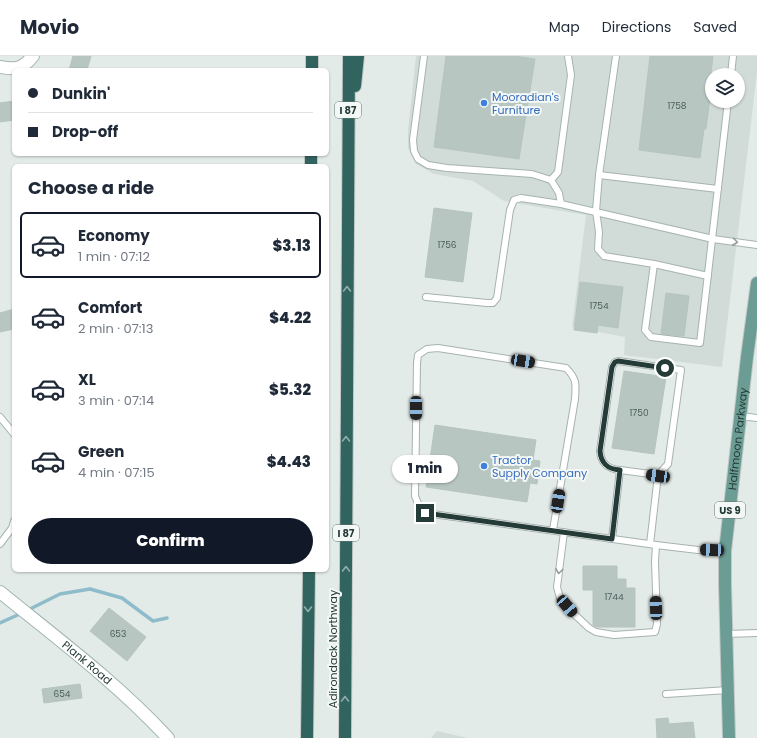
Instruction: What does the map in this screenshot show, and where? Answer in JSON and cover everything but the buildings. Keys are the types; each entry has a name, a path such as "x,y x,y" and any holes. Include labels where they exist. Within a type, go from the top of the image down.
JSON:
{"highway":[{"path":"312,56 312,68"},
{"name":"Adirondack Northway","path":"345,738 347,163 349,56"},
{"path":"347,163 358,56"},
{"path":"307,738 309,572"}],"main road":[{"name":"Halfmoon Parkway","path":"729,738 725,551 757,283"}],"street":[{"path":"17,68 24,66 33,56"},
{"path":"0,67 12,69"},
{"name":"Plank Road","path":"0,592 88,662 120,690 168,738"}],"lane":[{"path":"424,56 414,140 414,151 418,159 428,165 448,168 532,174 551,180 559,193 561,204"},
{"path":"551,180 558,172 571,75 568,56"},
{"path":"616,56 599,175 596,211 599,232 598,249 604,256 654,264 708,276"},
{"path":"732,68 733,56"},
{"path":"654,264 645,330 650,337 700,343 727,108"},
{"path":"599,175 718,189"},
{"path":"426,296 493,303 497,298 510,210 514,200 521,198 596,211 712,239 757,245"},
{"path":"553,530 575,399 576,386 574,377 566,368 438,348 427,349 418,355 415,496 419,506 425,513 653,545 698,550 725,551"},
{"path":"564,532 557,587 560,598 574,614 589,628 596,632 614,635 654,632 657,624 653,545 658,476 668,464 681,370 618,361 613,364 600,455 602,461 608,468 658,476"},
{"path":"740,416 757,418"},
{"path":"0,417 12,432"},
{"path":"612,539 620,470"},
{"path":"0,544 12,528"},
{"path":"726,634 757,633"},
{"path":"666,694 728,690"}],"shaded area":[{"path":"416,56 757,56 757,72 722,367 624,355 625,337 572,327 586,215 504,201 473,181 434,174 416,164 408,148 408,131"},
{"path":"437,731 468,738 431,738"}],"waterway":[{"path":"28,610 60,594 90,589 122,598 153,621 167,618"},
{"path":"0,623 22,613"}],"place":[{"name":"Mooradian's Furniture","path":"484,103"},
{"name":"Tractor Supply Company","path":"484,466"}],"route":[{"path":"425,513 612,539 620,470 608,468 602,461 600,451 612,367 615,362 618,361 665,368"}]}
